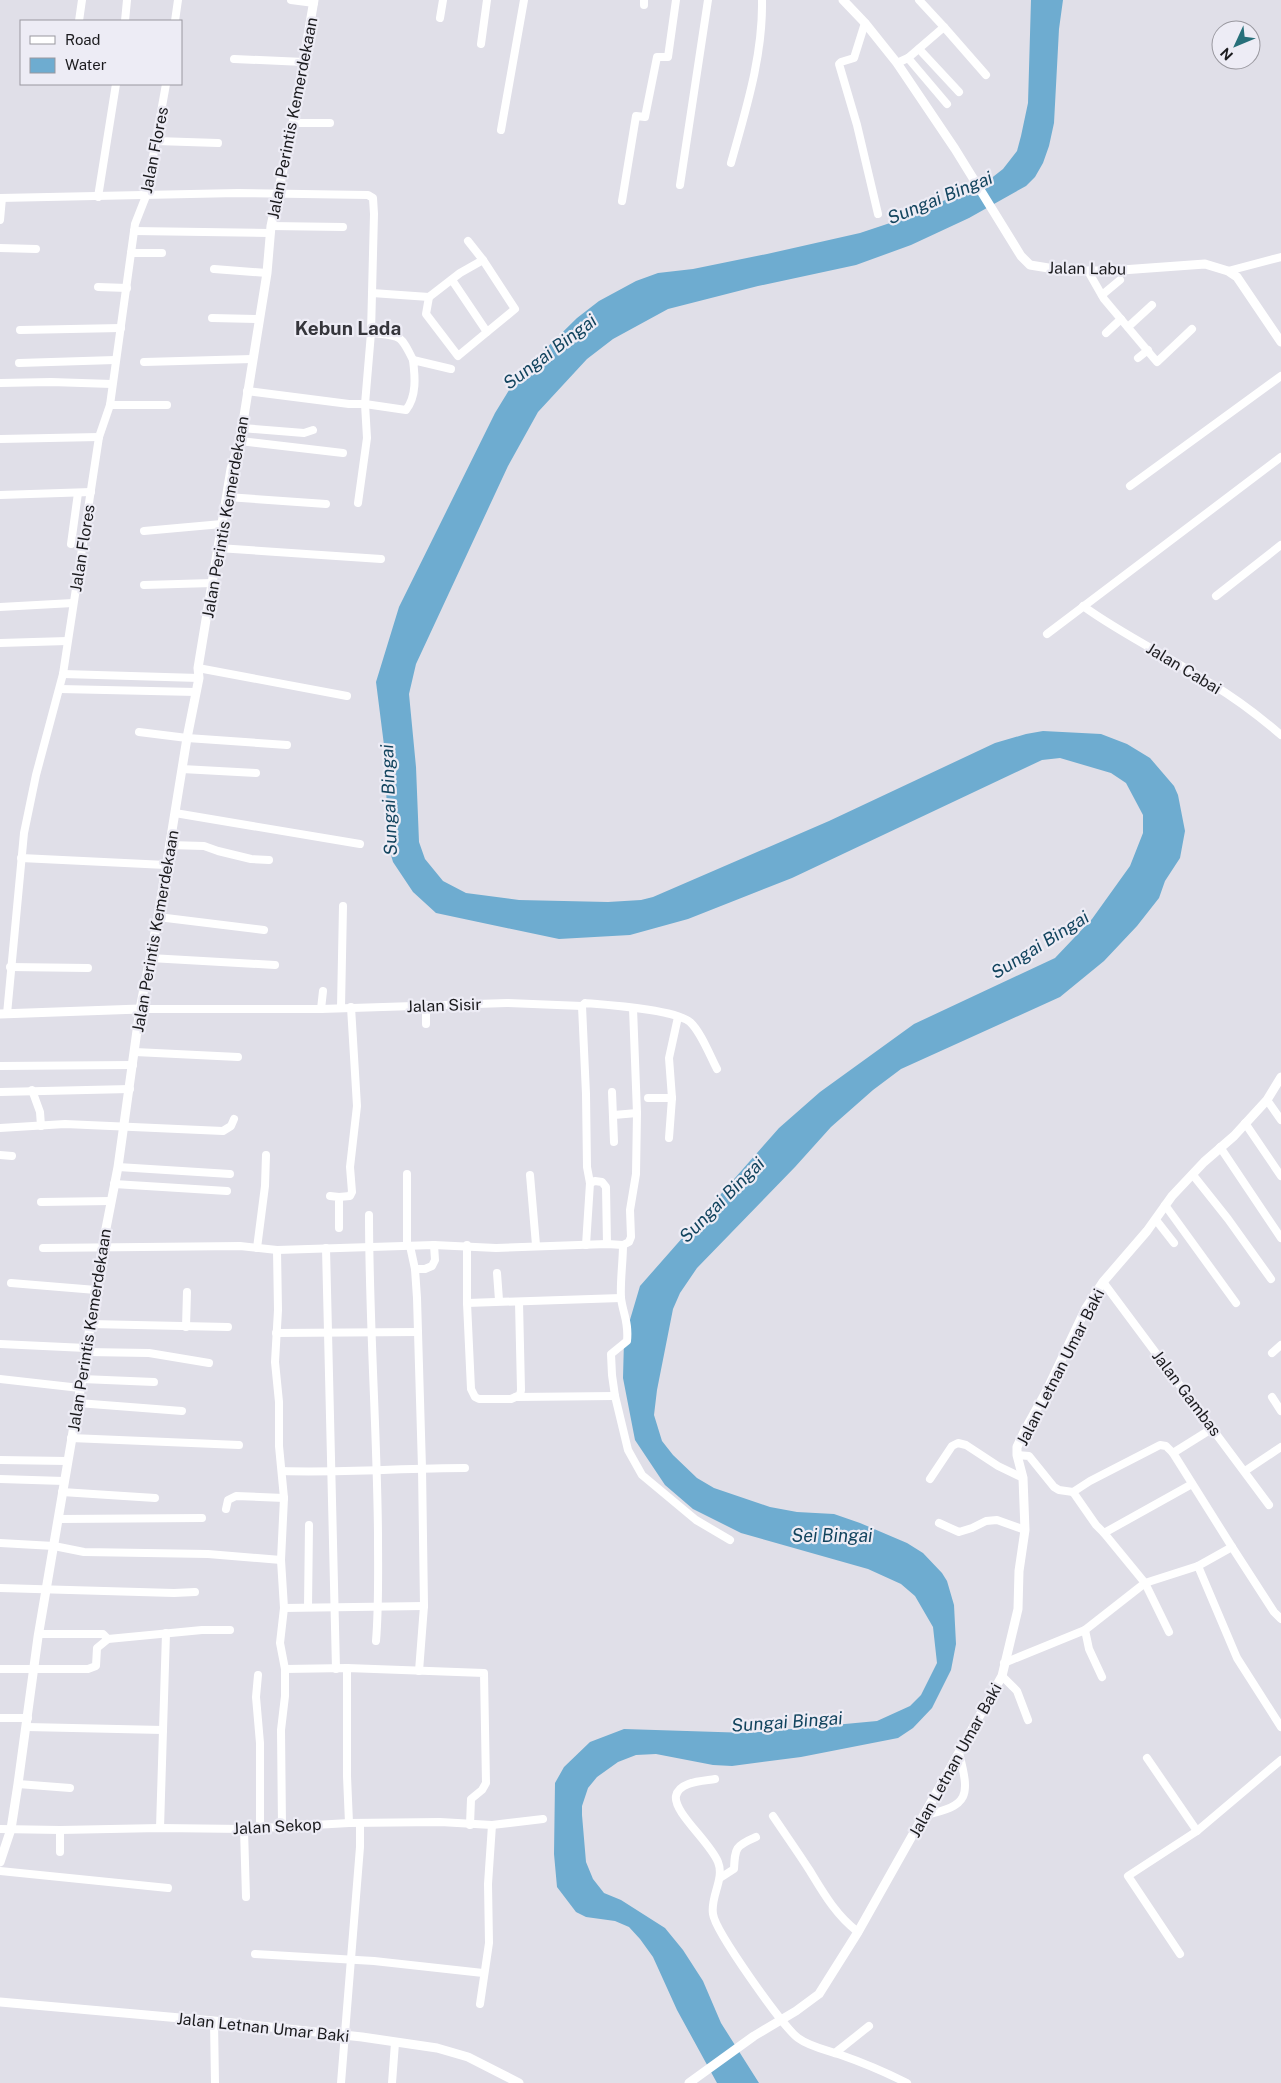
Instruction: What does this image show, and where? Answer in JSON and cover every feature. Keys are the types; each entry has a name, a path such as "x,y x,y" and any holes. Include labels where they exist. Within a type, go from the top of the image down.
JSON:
{"street":[{"path":"79,20 82,0"},
{"path":"125,20 127,0"},
{"path":"175,20 178,0"},
{"path":"291,0 314,1"},
{"path":"440,18 443,0"},
{"path":"481,44 488,0"},
{"path":"501,130 524,0"},
{"path":"622,201 636,116 645,117 657,57 668,57 676,0"},
{"path":"680,185 708,0"},
{"path":"731,163 756,71 762,0"},
{"name":"Jalan Labu","path":"843,0 865,23 897,63 955,149 1021,256 1030,265 1054,270 1088,271 1205,264 1228,271"},
{"path":"919,0 986,75"},
{"name":"Jalan Perintis Kemerdekaan","path":"0,1862 11,1828 28,1723 39,1634 67,1461 102,1249 118,1167 134,1065 140,1009 158,917 187,738 199,678 198,668 231,469 240,441 267,273 270,230 276,194 293,123 314,1"},
{"path":"865,23 854,58 839,64 857,125 878,214"},
{"path":"897,63 908,58 944,27"},
{"path":"919,49 959,92"},
{"path":"908,58 946,104"},
{"path":"234,59 304,62"},
{"path":"98,197 116,85"},
{"name":"Jalan Flores","path":"3,1014 24,833 36,775 63,674 99,437 110,405 134,231 146,196 166,85"},
{"path":"293,123 330,123"},
{"path":"156,141 218,143"},
{"path":"0,220 1,198 276,194 368,195 372,198 374,214 372,333 365,404 367,438 358,503"},
{"path":"134,231 270,230 343,227"},
{"path":"429,297 426,314 458,356 514,309 468,240"},
{"path":"0,248 36,249"},
{"path":"131,253 162,253"},
{"path":"1228,271 1281,257"},
{"path":"372,293 429,297 482,260"},
{"path":"214,269 267,273"},
{"path":"1088,271 1102,295 1157,362 1192,329"},
{"path":"1228,271 1237,277 1281,342"},
{"path":"452,280 487,332"},
{"path":"1102,295 1120,280"},
{"path":"98,287 127,288"},
{"path":"1128,327 1152,305"},
{"path":"212,318 259,319"},
{"path":"1106,334 1121,319"},
{"path":"20,330 121,328"},
{"path":"247,391 406,410 409,406 415,384 413,360 404,341 399,336 372,333"},
{"path":"1138,358 1148,350"},
{"path":"144,362 252,359"},
{"path":"19,363 116,360"},
{"path":"413,360 451,370"},
{"path":"1130,486 1281,376"},
{"path":"0,383 112,384"},
{"path":"110,405 167,405"},
{"path":"242,428 304,433 313,430"},
{"path":"0,439 99,437"},
{"path":"240,441 343,453"},
{"path":"1047,634 1281,457"},
{"path":"0,495 91,492"},
{"path":"71,544 78,493"},
{"path":"227,497 326,504"},
{"path":"144,531 222,524"},
{"path":"1216,596 1281,545"},
{"path":"218,548 381,559"},
{"path":"144,585 212,583"},
{"path":"0,607 73,603"},
{"name":"Jalan Cabai","path":"1083,606 1210,683 1253,712 1281,735"},
{"path":"0,643 67,641"},
{"path":"198,668 347,696"},
{"path":"63,674 199,678"},
{"path":"60,689 196,692"},
{"path":"140,732 187,738 286,745"},
{"path":"182,769 256,773"},
{"path":"175,813 360,844"},
{"path":"169,845 204,846 251,859 269,860"},
{"path":"21,858 166,865"},
{"path":"340,1008 343,906"},
{"path":"158,917 264,930"},
{"path":"150,958 275,965"},
{"path":"10,966 88,968"},
{"path":"321,1008 323,992"},
{"name":"Jalan Sisir","path":"140,1009 340,1008 507,1003 582,1006 585,1003 648,1009 689,1021 695,1028 717,1069"},
{"path":"426,1005 426,1024"},
{"path":"582,1006 587,1167 590,1183 586,1245"},
{"path":"330,1196 350,1196 352,1192 350,1167 357,1106 351,1007"},
{"path":"43,1248 102,1249 240,1246 277,1250 434,1245 467,1245 496,1248 536,1245 623,1245 629,1242 631,1237 630,1210 636,1174 637,1114 633,1008"},
{"path":"3,1014 140,1009"},
{"path":"669,1138 672,1098 669,1058 678,1017"},
{"path":"135,1052 238,1057"},
{"path":"0,1066 134,1065"},
{"name":"Jalan Letnan Umar Baki","path":"689,2083 754,2036 796,2011 819,1994 858,1932 1002,1676 1016,1617 1019,1571 1025,1530 1023,1478 1016,1455 1016,1447 1046,1392 1059,1361 1086,1308 1103,1282 1156,1220 1165,1205 1267,1100 1281,1077"},
{"path":"0,1092 130,1089"},
{"path":"32,1090 40,1112 40,1126"},
{"path":"612,1092 614,1142"},
{"path":"648,1098 672,1098"},
{"path":"1267,1100 1281,1120"},
{"path":"614,1115 637,1114"},
{"path":"0,1128 65,1124 223,1130 231,1126 234,1119"},
{"path":"1244,1123 1281,1176"},
{"path":"1220,1147 1281,1238"},
{"path":"0,1155 12,1156"},
{"path":"257,1248 265,1186 266,1155"},
{"path":"118,1167 230,1174"},
{"path":"406,1174 408,1246 415,1269 422,1468 424,1606 419,1671"},
{"path":"530,1175 536,1245"},
{"path":"1193,1176 1228,1219 1271,1279"},
{"path":"590,1183 594,1181 602,1182 606,1187 607,1244"},
{"path":"114,1184 227,1191"},
{"path":"339,1197 340,1228"},
{"path":"41,1202 112,1200"},
{"path":"1165,1205 1236,1303"},
{"path":"369,1215 371,1334 378,1471 379,1606 376,1641"},
{"path":"1156,1220 1174,1243"},
{"path":"415,1269 425,1269 432,1266 435,1260 434,1245"},
{"path":"467,1245 467,1303 472,1393 479,1399 615,1396"},
{"path":"623,1245 621,1298 628,1331 626,1341 611,1354 615,1396 628,1450 642,1474 696,1520 730,1540"},
{"path":"326,1248 336,1669"},
{"path":"277,1250 278,1310 276,1333 279,1446 284,1498 281,1560 284,1608 280,1643 285,1668 285,1696 281,1730 282,1826"},
{"path":"496,1273 499,1300"},
{"name":"Jalan Gambas","path":"1103,1282 1269,1505"},
{"path":"12,1283 96,1290"},
{"path":"186,1292 186,1327"},
{"path":"467,1303 499,1300 519,1302 621,1298"},
{"path":"516,1397 521,1390 519,1302"},
{"path":"90,1324 228,1328"},
{"path":"276,1333 371,1334 418,1332"},
{"path":"0,1344 148,1354 209,1363"},
{"path":"1272,1352 1281,1345"},
{"path":"0,1379 81,1384 154,1382"},
{"path":"1272,1397 1281,1410"},
{"path":"78,1403 182,1411"},
{"path":"1173,1454 1213,1428"},
{"path":"71,1438 239,1445"},
{"path":"930,1479 952,1446 958,1443 966,1445 998,1466 1023,1478"},
{"path":"1016,1455 1029,1456 1054,1487 1059,1490 1073,1492 1155,1447 1163,1445 1173,1454 1274,1612 1281,1619"},
{"path":"1245,1471 1281,1447"},
{"path":"0,1460 67,1461"},
{"path":"282,1472 465,1468"},
{"path":"0,1479 64,1481"},
{"path":"1104,1532 1192,1484"},
{"path":"62,1492 155,1498"},
{"path":"1073,1492 1096,1525 1104,1532 1145,1583 1169,1632"},
{"path":"226,1509 228,1500 232,1497 284,1498"},
{"path":"59,1519 202,1518"},
{"path":"939,1523 960,1532 986,1521 997,1520 1025,1530"},
{"path":"308,1607 309,1525"},
{"path":"0,1544 54,1546 84,1552 208,1554 281,1560"},
{"path":"1004,1662 1085,1630 1145,1583 1198,1566 1232,1547"},
{"path":"1198,1566 1237,1658 1281,1726"},
{"path":"0,1588 195,1592"},
{"path":"284,1608 424,1606"},
{"path":"0,1668 74,1670 92,1668 96,1666 97,1648 108,1639 202,1630 230,1630"},
{"path":"1085,1630 1089,1650 1102,1678"},
{"path":"160,1828 166,1633"},
{"path":"39,1634 103,1634 108,1639"},
{"path":"285,1668 347,1668 484,1674 486,1783 482,1790 471,1799 470,1825"},
{"path":"347,1668 349,1823"},
{"path":"258,1675 256,1697 260,1743 260,1828"},
{"path":"1002,1676 1016,1691 1028,1720"},
{"path":"0,1718 28,1723 163,1730"},
{"path":"924,1816 953,1808 961,1802 965,1787 959,1753"},
{"path":"1147,1758 1197,1832"},
{"path":"1180,1954 1128,1876 1197,1832 1281,1760"},
{"path":"715,1780 688,1784 679,1790 676,1795 679,1812 701,1835 718,1861 720,1878 712,1906 715,1924 745,1970 798,2038 869,2065 907,2083"},
{"path":"18,1784 70,1788"},
{"path":"773,1816 826,1898 842,1919 858,1932"},
{"name":"Jalan Sekop","path":"0,1829 244,1829 349,1823 440,1822 492,1825 543,1819"},
{"path":"342,2083 360,1847 360,1824"},
{"path":"480,2004 489,1943 488,1884 492,1825"},
{"path":"244,1829 246,1897"},
{"path":"60,1830 60,1852"},
{"path":"720,1878 734,1869 734,1854 737,1848 756,1837"},
{"path":"0,1871 168,1888"},
{"path":"255,1954 350,1959 484,1973"},
{"name":"Jalan Letnan Umar Baki","path":"0,2002 214,2020 436,2048 468,2057 519,2083"},
{"path":"214,2020 215,2083"},
{"path":"835,2053 869,2026"},
{"path":"392,2083 396,2043"}],"water":[{"name":"Sei Bingai","path":"1031,0 1063,0 1059,29 1054,123 1049,146 1043,163 1035,177 1026,186 969,218 911,245 856,265 758,286 668,309 613,339 587,359 538,412 508,466 416,664 409,694 416,767 419,842 425,859 443,881 466,893 519,900 608,902 641,900 653,897 829,821 995,743 1043,731 1101,734 1127,744 1150,758 1174,786 1178,795 1185,831 1180,858 1165,881 1159,898 1137,926 1104,961 1060,997 901,1069 873,1090 831,1127 697,1268 680,1293 673,1309 654,1415 662,1441 673,1455 697,1478 714,1488 770,1507 797,1512 834,1514 907,1543 923,1553 942,1573 947,1581 954,1605 956,1644 951,1670 932,1708 913,1728 898,1738 801,1757 732,1766 713,1765 656,1754 636,1755 618,1762 597,1777 588,1788 582,1806 582,1815 586,1862 593,1879 604,1893 621,1900 665,1928 683,1950 703,1981 721,2023 759,2083 717,2083 677,2010 653,1957 640,1939 629,1927 615,1921 586,1917 576,1912 557,1887 554,1854 555,1783 564,1767 590,1742 624,1729 749,1733 877,1721 910,1706 921,1695 937,1663 933,1627 915,1596 901,1584 868,1569 741,1533 693,1509 665,1485 635,1440 623,1378 624,1340 640,1286 779,1128 820,1092 914,1024 1055,958 1092,919 1130,866 1143,833 1143,815 1126,783 1111,773 1060,758 1042,760 792,878 688,919 630,935 559,939 436,913 413,892 393,862 388,845 385,753 376,682 399,607 495,413 517,377 577,318 599,301 636,281 658,273 693,269 860,233 908,217 989,180 1003,169 1017,151 1021,136 1028,103"}],"district":[{"name":"Kebun Lada","path":"348,328"}],"water label":[{"name":"Sungai Bingai","path":"940,198"},
{"name":"Sungai Bingai","path":"550,352"},
{"name":"Sungai Bingai","path":"389,800"},
{"name":"Sungai Bingai","path":"1040,945"},
{"name":"Sungai Bingai","path":"722,1200"},
{"name":"Sungai Bingai","path":"787,1722"}]}
